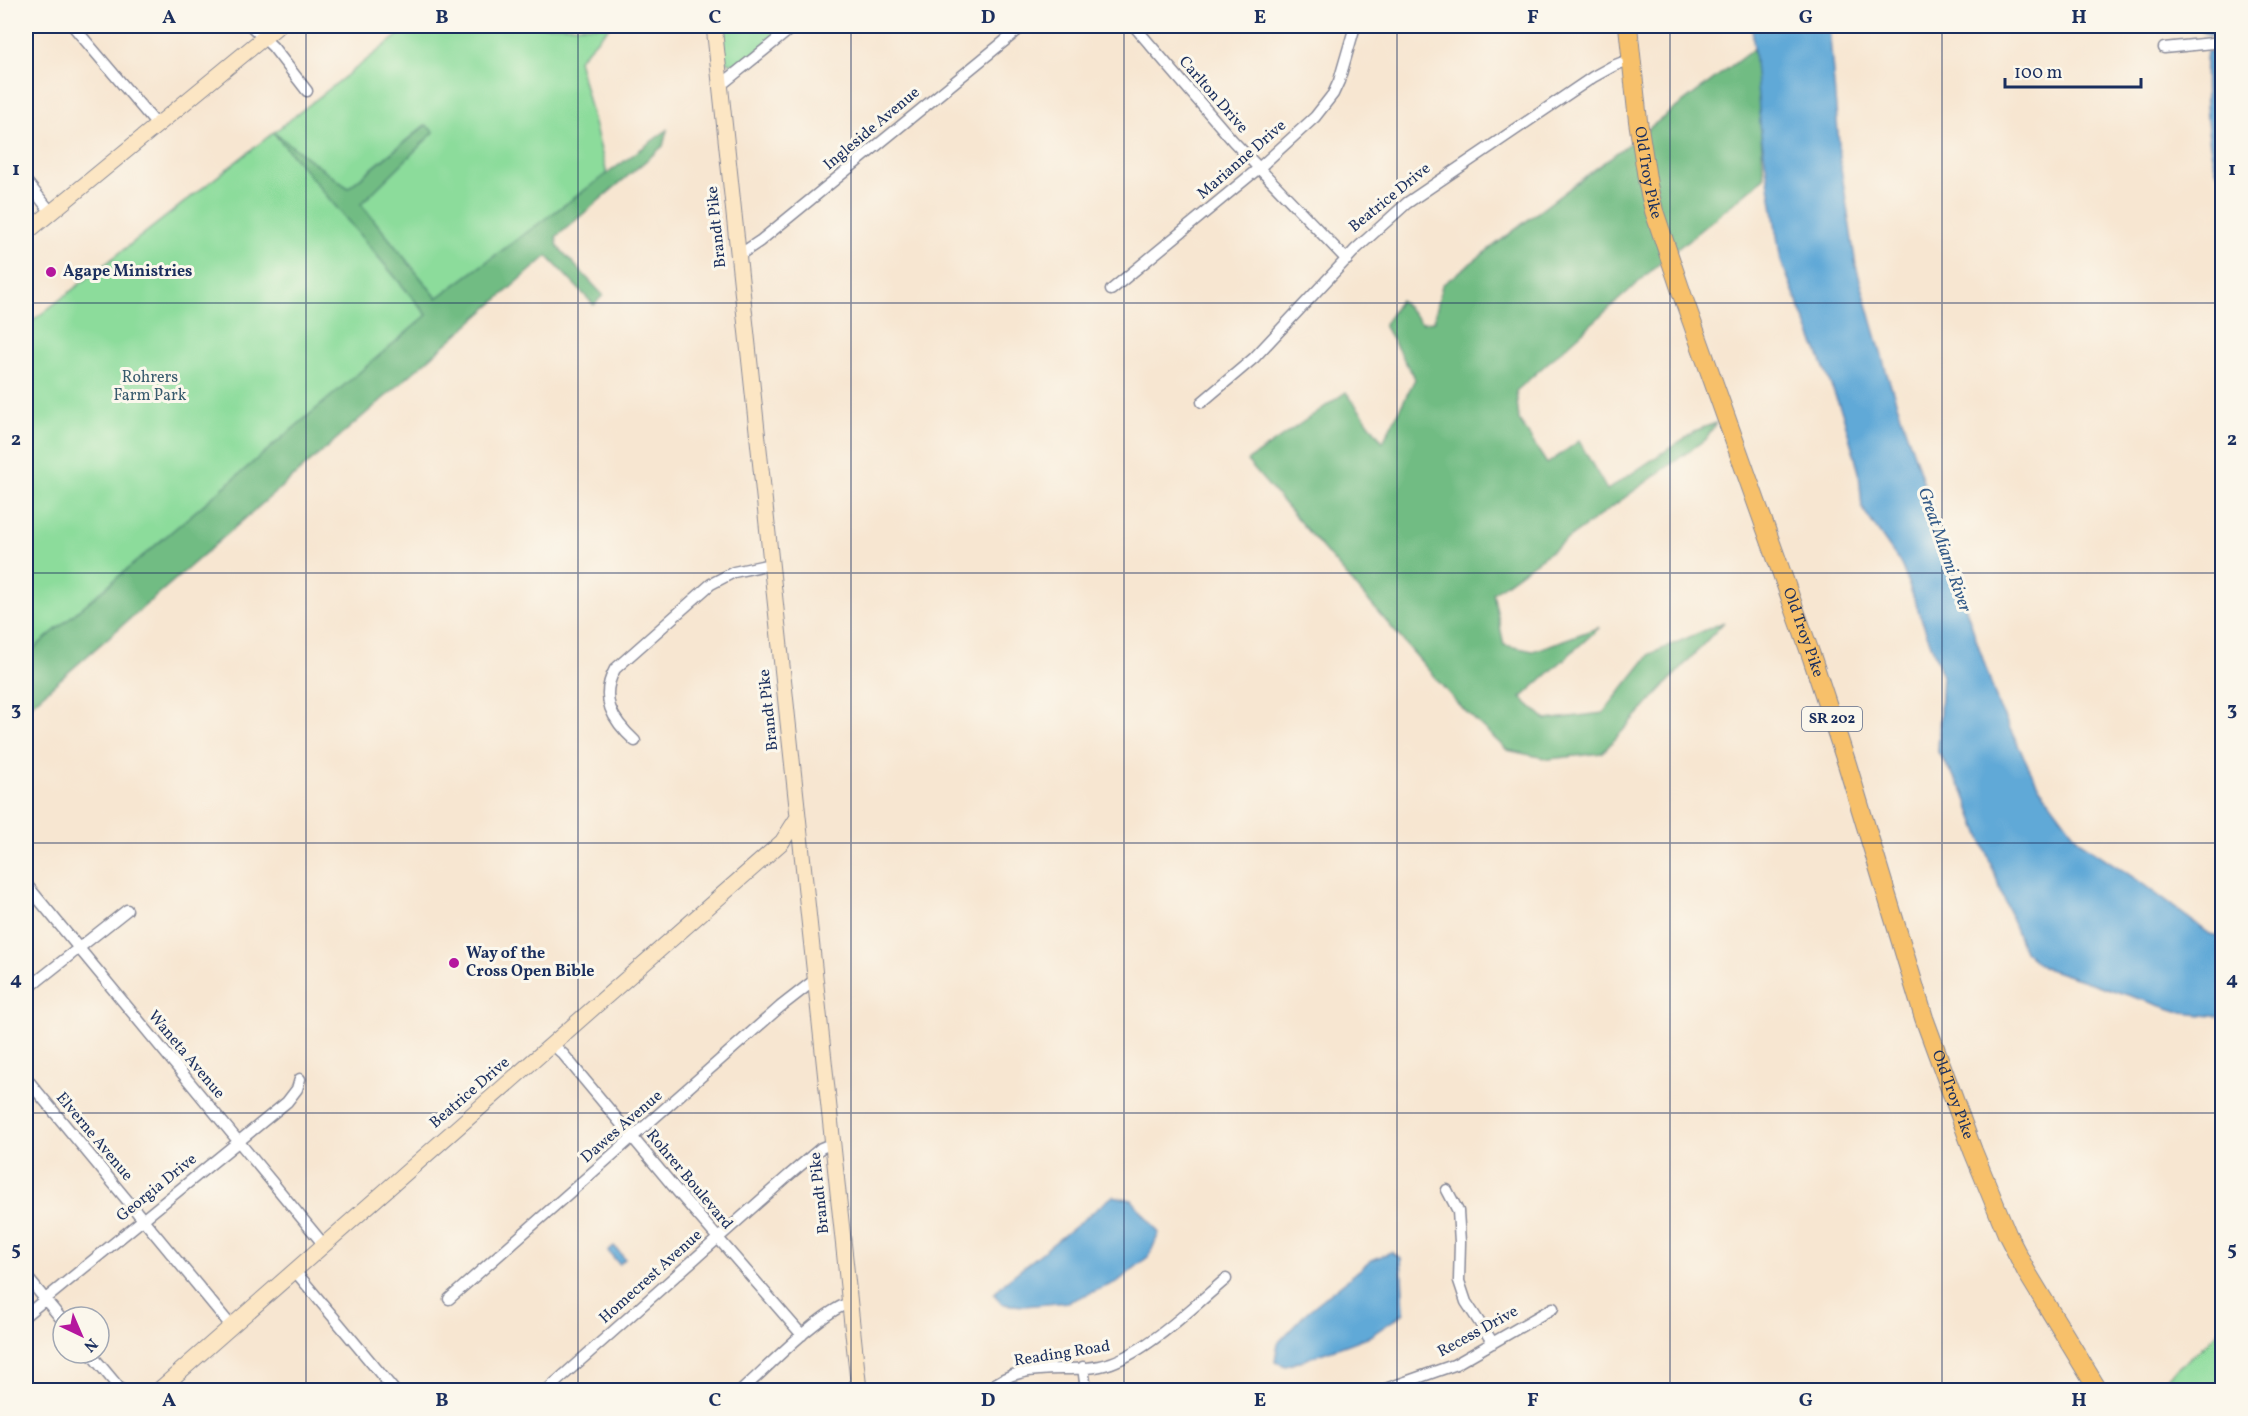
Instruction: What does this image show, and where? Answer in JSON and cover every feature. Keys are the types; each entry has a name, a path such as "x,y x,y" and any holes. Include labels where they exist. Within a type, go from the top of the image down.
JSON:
{"main road":[{"path":"26,233 278,26"},
{"name":"Brandt Pike","path":"714,26 859,1390"},
{"name":"Old Troy Pike","path":"1628,26 1643,158 1654,211 1812,658 1924,1018 2007,1234 2026,1271 2098,1390"},
{"name":"Beatrice Drive","path":"159,1390 782,842 798,817"}],"street":[{"path":"73,26 157,125"},
{"path":"251,26 273,47 308,91"},
{"path":"721,85 794,26"},
{"name":"Ingleside Avenue","path":"739,255 760,241 1023,26"},
{"name":"Carlton Drive","path":"1134,26 1258,168 1347,260"},
{"name":"Marianne Drive","path":"1111,290 1258,168 1325,106 1339,81 1355,26"},
{"path":"2164,48 2223,42"},
{"name":"Beatrice Drive","path":"1202,402 1271,341 1382,225 1438,180 1593,77 1631,59"},
{"path":"26,181 51,212"},
{"path":"635,741 619,724 609,704 608,688 615,669 711,584 734,572 771,564"},
{"name":"Waneta Avenue","path":"26,884 324,1245"},
{"path":"26,990 127,910"},
{"name":"Dawes Avenue","path":"449,1299 780,1007 816,979"},
{"name":"Rohrer Boulevard","path":"552,1044 563,1054 802,1335"},
{"name":"Elverne Avenue","path":"26,1078 232,1327"},
{"name":"Georgia Drive","path":"26,1315 287,1102 297,1089 300,1079"},
{"name":"Homecrest Avenue","path":"547,1390 812,1155 833,1143"},
{"path":"1447,1190 1458,1211 1459,1281 1466,1302 1493,1342"},
{"path":"295,1271 394,1390"},
{"path":"26,1276 51,1306"},
{"name":"Reading Road","path":"988,1390 998,1381 1034,1370 1109,1364 1136,1353 1226,1279"},
{"path":"742,1390 802,1335 829,1314 849,1304"},
{"name":"Recess Drive","path":"1383,1390 1454,1365 1553,1308"},
{"path":"100,1365 121,1390"},
{"path":"1083,1367 1086,1390"}],"green space":[{"name":"Rohrers Farm Park","path":"410,26 610,26 578,60 607,174 437,298 360,204 433,132 425,125 348,188 276,135 428,315 26,655 26,326"},
{"path":"719,26 787,26 755,53 733,64 722,58"},
{"path":"1755,48 1764,178 1660,263 1516,391 1519,420 1547,464 1579,441 1607,490 1697,430 1716,423 1707,438 1493,593 1504,645 1533,651 1600,627 1521,698 1546,720 1603,713 1650,654 1724,622 1602,753 1549,759 1507,750 1458,704 1247,461 1346,392 1383,442 1415,379 1384,325 1400,300 1422,323 1434,321 1442,285"},
{"path":"426,125 434,132 361,204 437,298 667,130 663,146 556,237 558,247 603,295 594,305 547,256 26,709 26,655 427,315 273,132 348,188"},
{"path":"2222,1330 2222,1390 2152,1390"}],"water":[{"name":"Great Miami River","path":"1752,26 1829,26 1841,168 1856,266 1887,374 1999,707 2038,785 2080,842 2136,879 2210,934 2222,937 2222,1017 2183,1013 2042,967 2024,951 1963,791 1938,752 1942,674 1901,564 1862,508 1859,472 1843,415 1781,261 1761,134"},
{"path":"2199,26 2222,26 2211,36 2201,31"},
{"path":"2207,51 2222,53 2222,180 2216,170 2209,137 2206,98"},
{"path":"1113,1196 1132,1200 1159,1233 1149,1256 1117,1282 1068,1302 1024,1306 1002,1304 994,1294 1005,1282"},
{"path":"614,1246 625,1259 619,1264 608,1251"},
{"path":"1391,1252 1401,1258 1404,1313 1370,1336 1286,1366 1275,1362 1278,1343 1307,1312 1372,1260"}],"place":[{"name":"Agape Ministries","path":"51,272"},
{"name":"Way of the Cross Open Bible","path":"454,963"}]}
